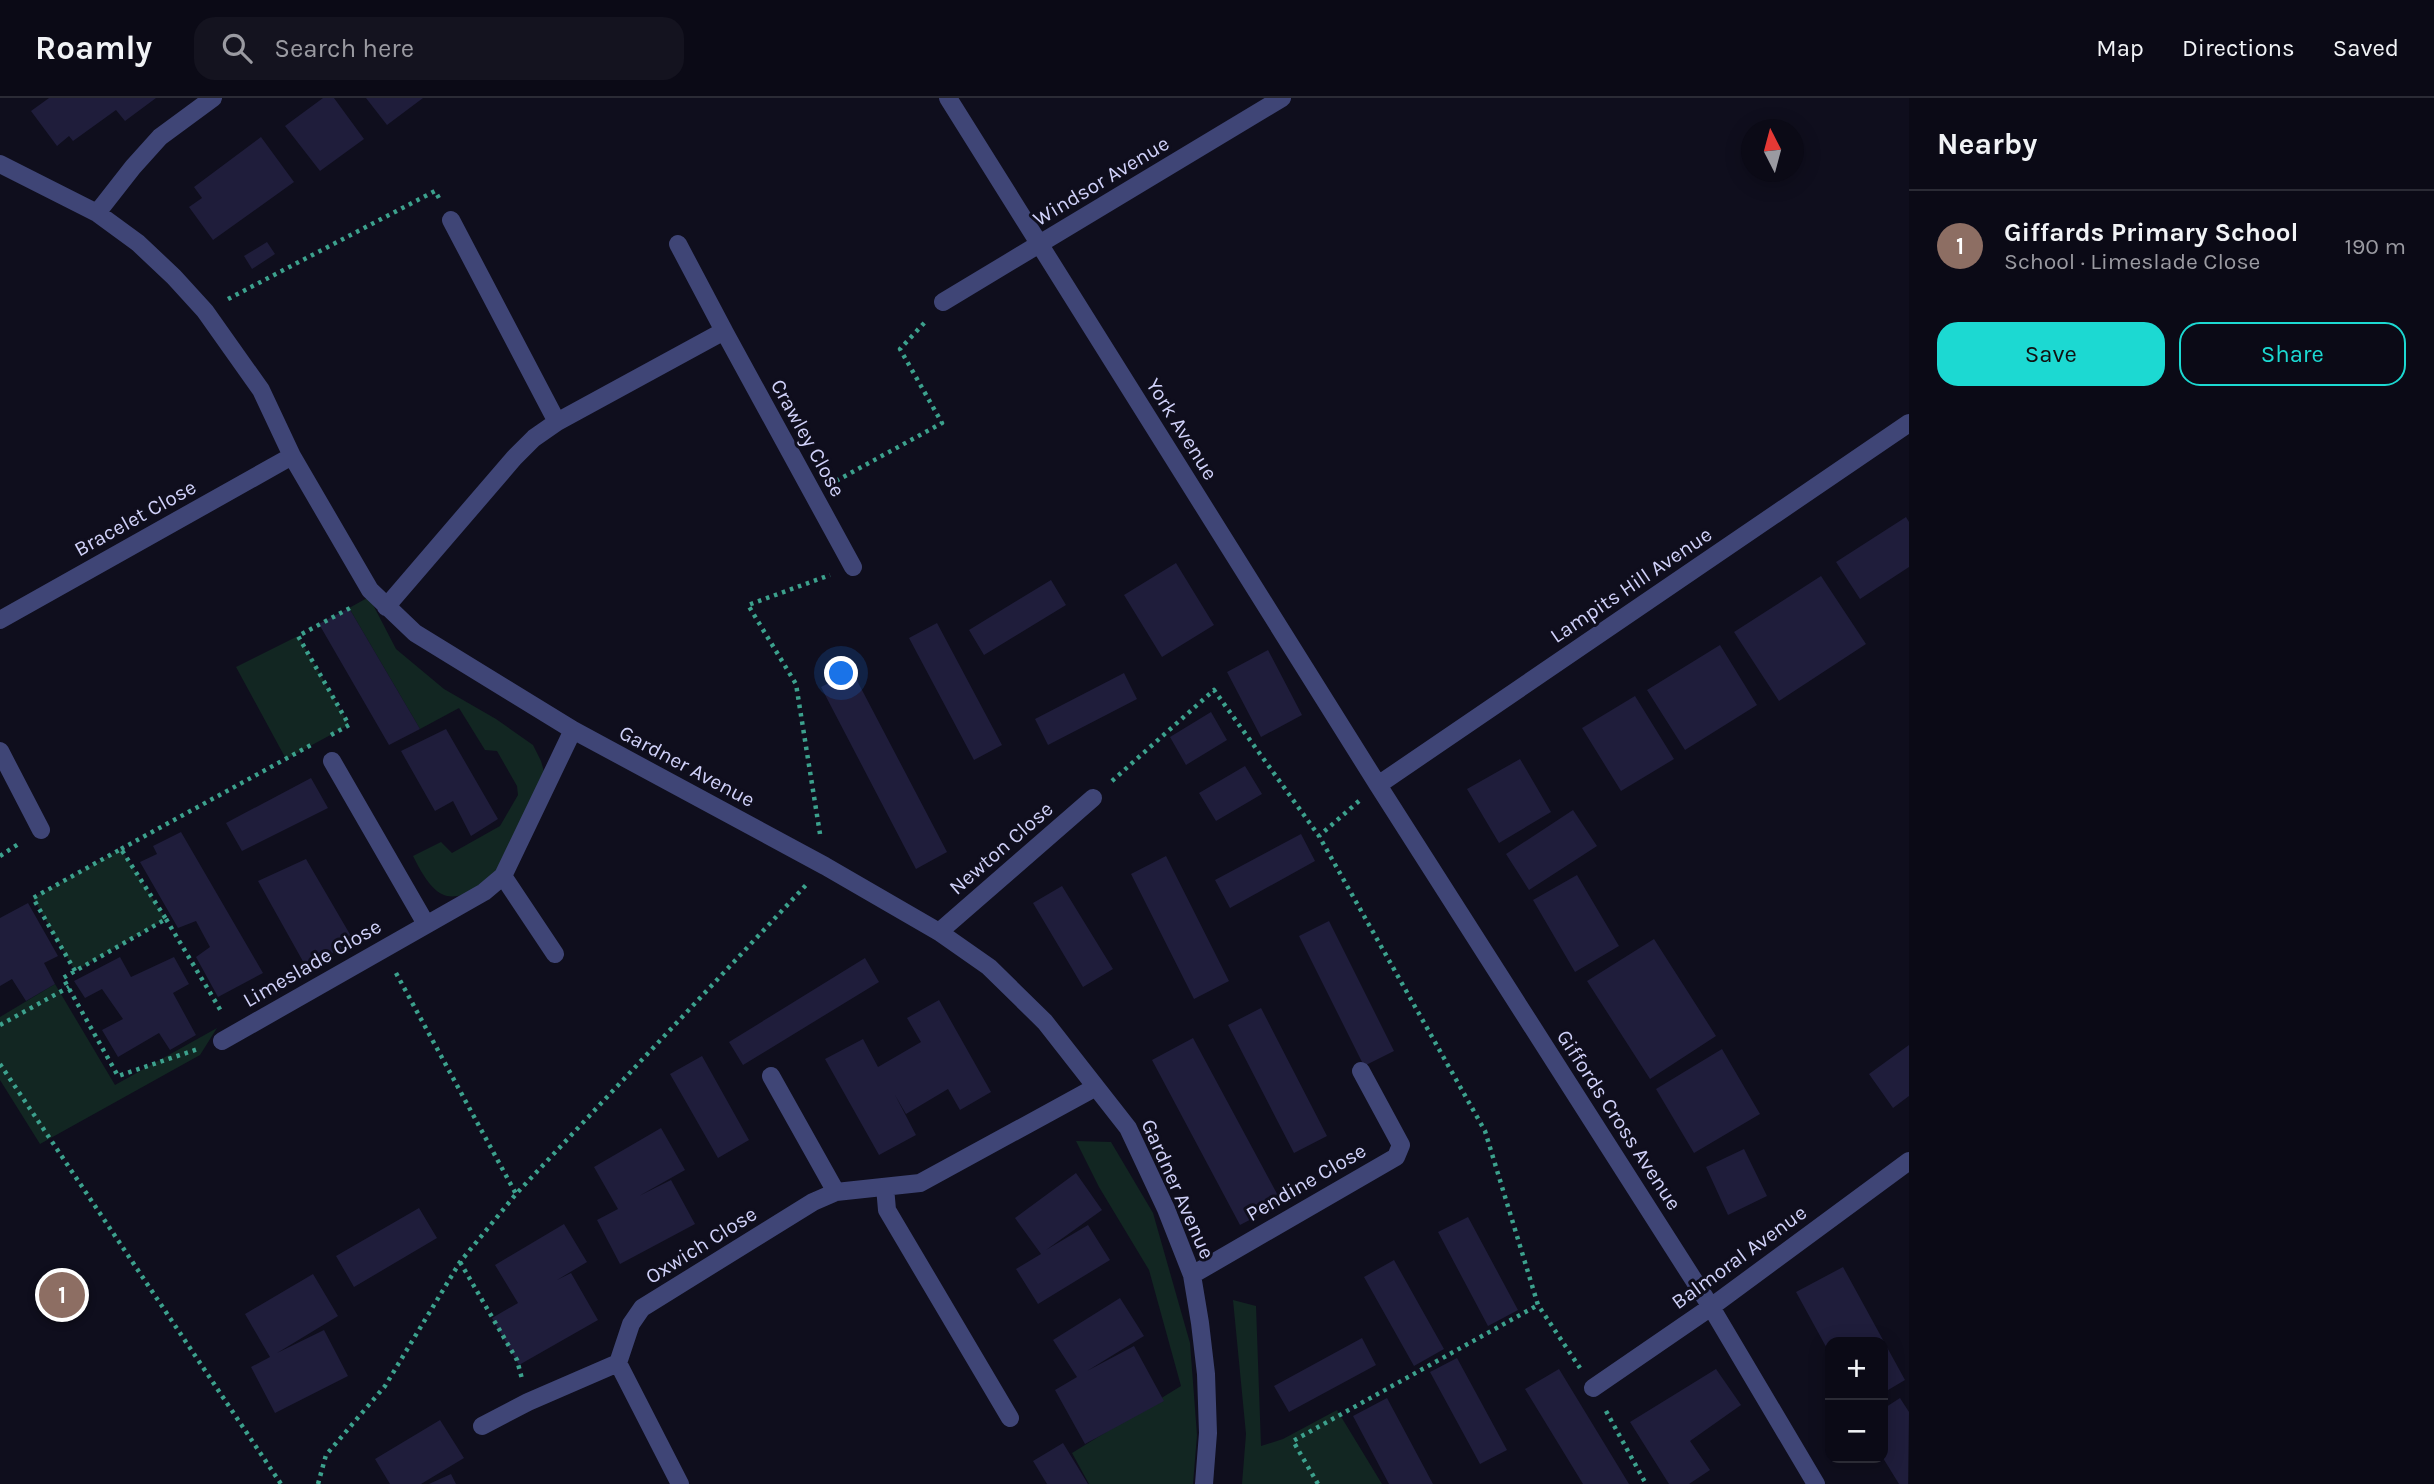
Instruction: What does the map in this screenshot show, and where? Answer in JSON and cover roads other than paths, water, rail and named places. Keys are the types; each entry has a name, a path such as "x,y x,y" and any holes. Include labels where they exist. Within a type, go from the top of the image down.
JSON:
{"street":[{"name":"York Avenue","path":"948,98 1378,785"},
{"name":"Windsor Avenue","path":"943,302 1282,98"},
{"path":"97,213 160,137 200,102"},
{"name":"Gardner Avenue","path":"0,164 97,213 147,252 205,311 261,390 292,456 380,601 415,633 573,730 825,866 939,932 989,967 1045,1022 1128,1128 1166,1209 1192,1275 1206,1374 1208,1433 1203,1484"},
{"path":"451,220 557,422"},
{"name":"Crawley Close","path":"678,244 853,567"},
{"path":"380,601 534,438 557,422 724,331"},
{"name":"Lampits Hill Avenue","path":"1378,785 1909,423"},
{"name":"Bracelet Close","path":"0,620 292,456"},
{"name":"Limeslade Close","path":"228,1038 484,892 503,876 573,730"},
{"path":"0,751 41,830"},
{"path":"332,761 426,924"},
{"name":"Giffords Cross Avenue","path":"1378,785 1712,1307 1816,1484"},
{"name":"Newton Close","path":"939,932 1093,798"},
{"path":"503,876 555,954"},
{"name":"Pendine Close","path":"1192,1275 1396,1157 1401,1145 1361,1071"},
{"path":"771,1076 836,1192"},
{"name":"Oxwich Close","path":"618,1363 631,1324 642,1308 813,1202 836,1192 920,1183 1096,1087"},
{"name":"Balmoral Avenue","path":"1593,1388 1712,1307 1909,1161"},
{"path":"886,1188 887,1210 1010,1418"},
{"path":"482,1426 528,1402 618,1363 680,1484"}],"place":[{"name":"Giffards Primary School","path":"62,1295"}]}
